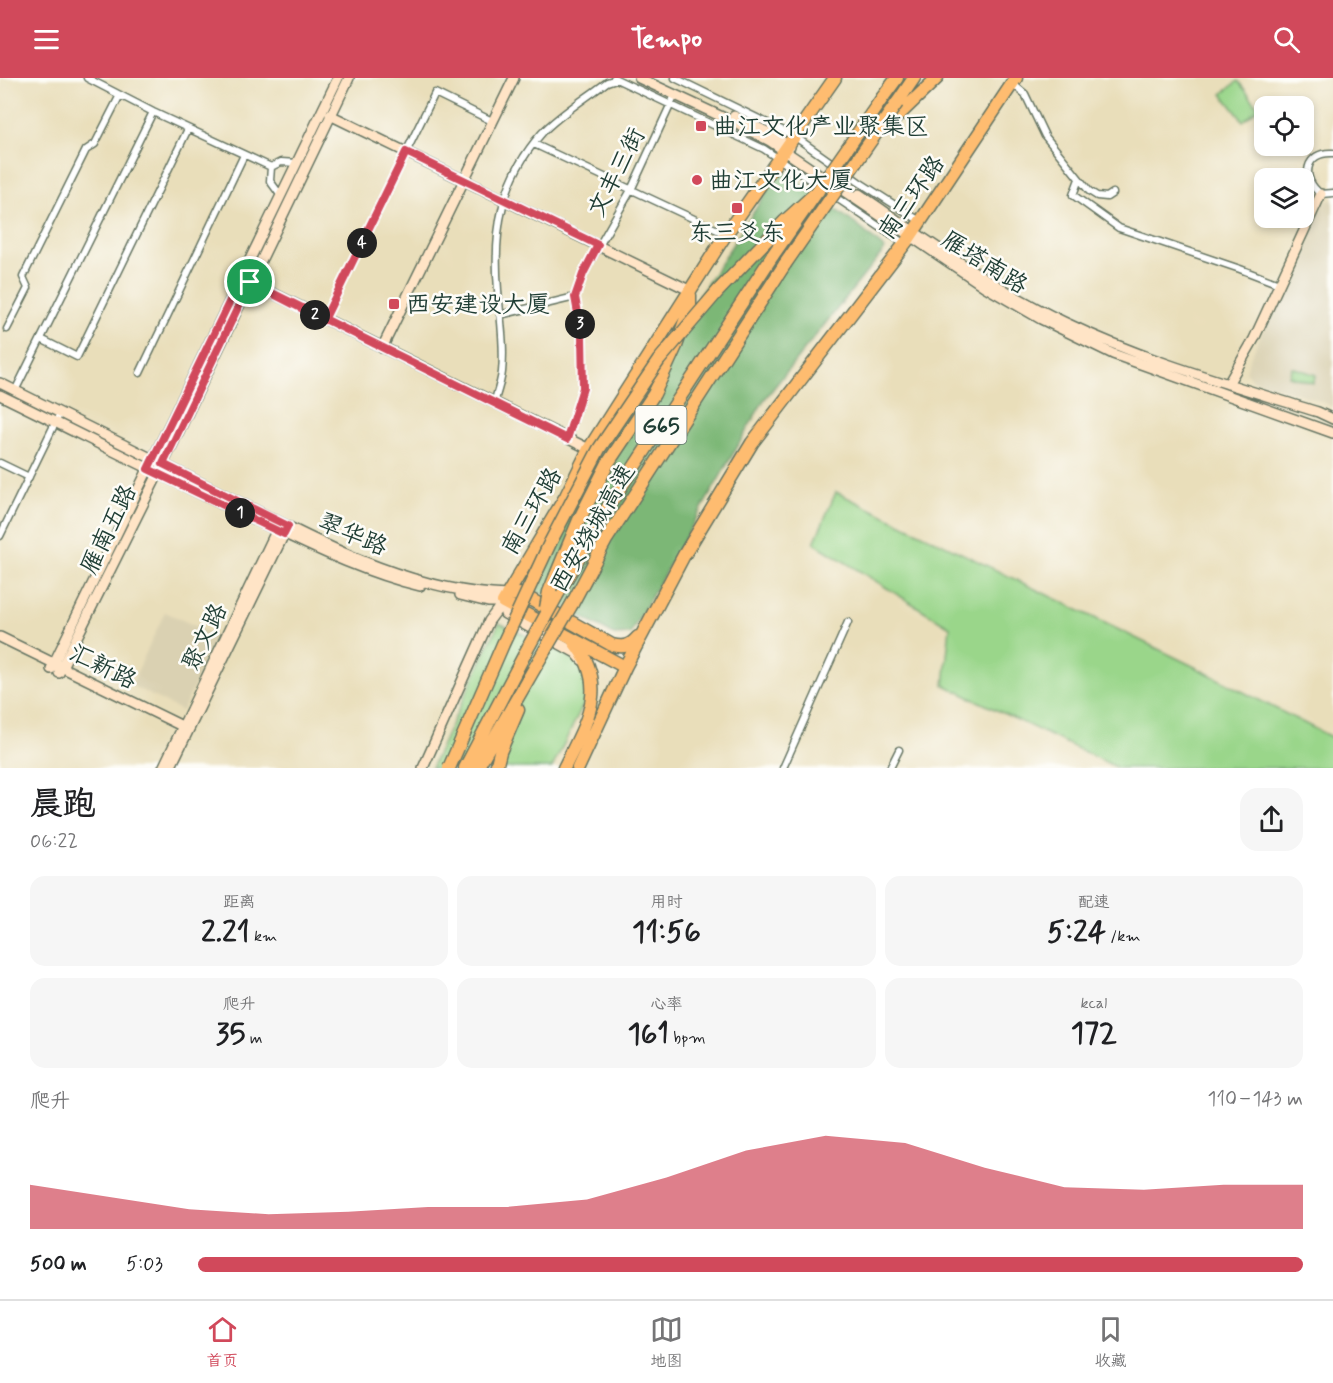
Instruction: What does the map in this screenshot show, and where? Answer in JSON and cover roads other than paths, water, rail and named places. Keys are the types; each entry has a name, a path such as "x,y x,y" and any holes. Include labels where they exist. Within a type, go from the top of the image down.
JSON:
{"highway":[{"name":"南三环路","path":"505,598 566,495 589,449 726,234 835,78"},
{"name":"西安绕城高速","path":"465,768 556,597 606,510 773,255 897,78"},
{"name":"西安绕城高速","path":"477,768 612,530 785,264 914,78"},
{"path":"854,165 893,118 937,78"},
{"name":"南三环路","path":"578,768 628,663 684,555 752,443 913,233 1014,81"},
{"path":"449,768 550,543 599,448 666,351 726,283 785,221 818,191"},
{"path":"544,619 549,592 579,520 608,463 654,394 676,346 690,307 691,291"},
{"path":"505,598 522,594 612,645 622,648 631,645 645,630"},
{"path":"505,598 571,638 628,663"},
{"path":"505,598 628,663"},
{"path":"564,768 593,702 593,683 586,658 571,638"},
{"path":"496,768 500,752 537,665"}],"main road":[{"name":"雁南五路","path":"246,280 281,196 338,78"},
{"name":"雁南五路","path":"56,668 246,280 349,78"},
{"path":"382,348 514,78"},
{"name":"雁塔南路","path":"639,78 786,147"},
{"name":"雁塔南路","path":"653,78 758,127 1014,304 1095,346 1333,433"},
{"path":"330,115 691,291"},
{"path":"1228,384 1254,339 1321,194"},
{"name":"雁塔南路","path":"913,233 987,280 1064,322 1152,359 1318,412 1333,419"},
{"path":"246,280 589,449"},
{"name":"翠华路","path":"0,383 158,462 282,528"},
{"name":"翠华路","path":"0,395 153,471 348,556 393,572 505,598"},
{"name":"聚文路","path":"162,768 184,731 282,528"},
{"path":"505,598 505,614 576,653 590,670"},
{"path":"423,768 489,621 505,598"},
{"name":"汇新路","path":"0,638 184,731"},
{"name":"汇新路","path":"0,643 56,668"},
{"name":"聚文路","path":"170,768 184,731"}],"street":[{"path":"87,78 188,129 271,167"},
{"path":"675,78 786,147 913,233"},
{"path":"494,403 502,375 503,354 496,273 497,224 504,200 522,159 543,132 607,82 615,79 765,149 786,147"},
{"path":"1014,81 1025,94 1045,136 1089,191 1097,196 1107,197 1113,193"},
{"path":"324,320 435,93 492,121"},
{"path":"8,329 28,288 23,277 86,150 95,144 120,95"},
{"name":"文丰三街","path":"575,297 583,274 631,189 675,95"},
{"path":"15,390 153,112"},
{"path":"41,339 77,357 188,129"},
{"path":"534,144 726,234"},
{"path":"1333,153 1323,153 1315,157 1310,164 1308,178 1315,190 1321,194 1333,193"},
{"path":"140,374 244,155"},
{"path":"271,167 281,162 297,162"},
{"path":"271,167 270,181 281,196"},
{"path":"1080,179 1073,195 1119,228 1279,284"},
{"path":"500,315 575,297 582,335 583,388 567,439"},
{"path":"0,536 60,413"},
{"path":"0,463 29,477"},
{"path":"783,768 848,622"},
{"path":"890,768 899,750"}],"place":[{"name":"曲江文化产业聚集区","path":"701,126"},
{"name":"曲江文化大厦","path":"697,180"},
{"name":"东三爻东","path":"737,208"},
{"name":"西安建设大厦","path":"394,304"}]}
